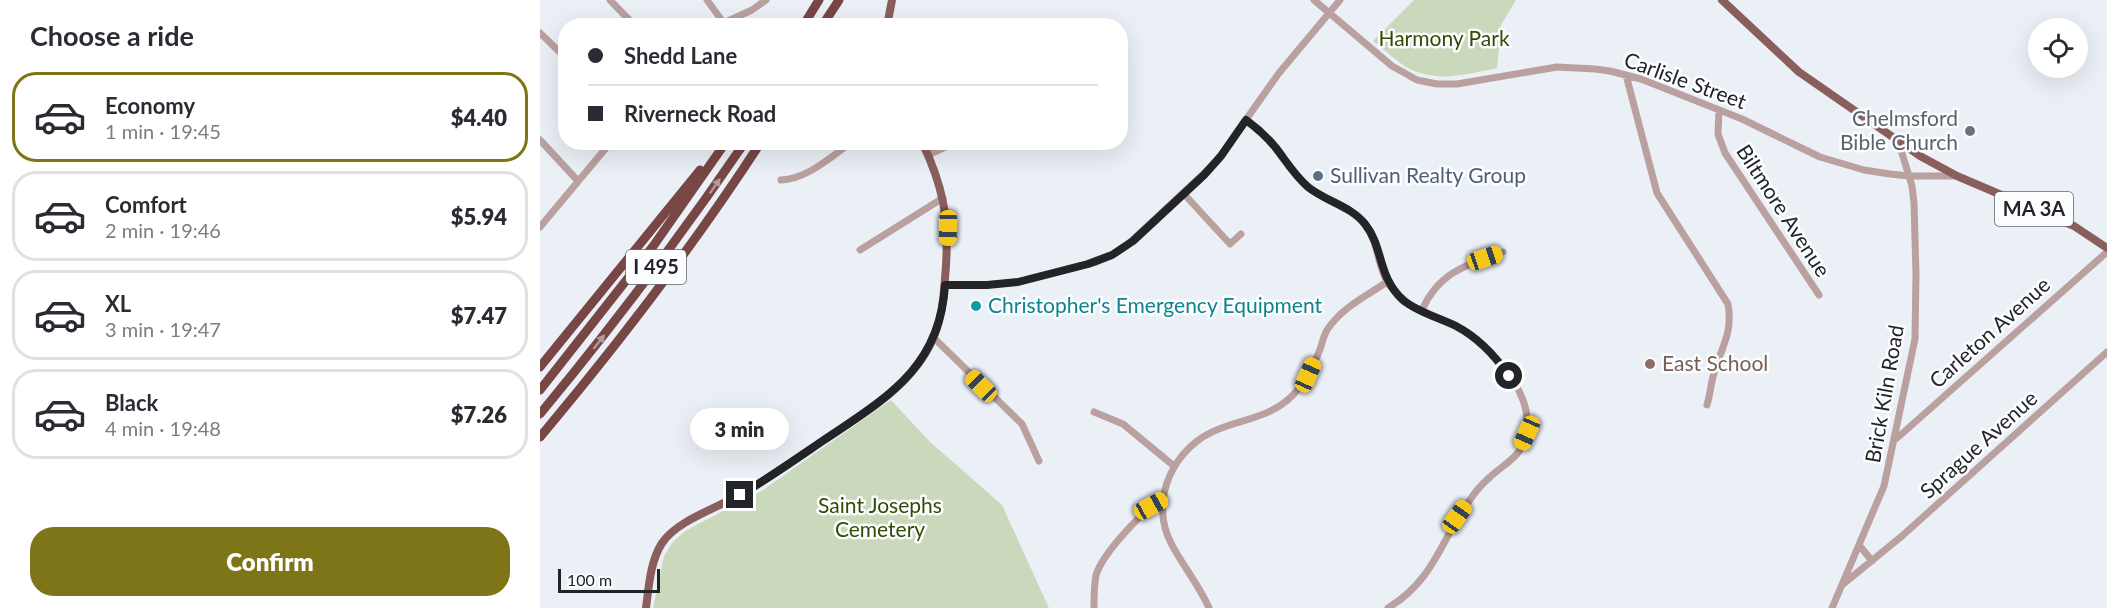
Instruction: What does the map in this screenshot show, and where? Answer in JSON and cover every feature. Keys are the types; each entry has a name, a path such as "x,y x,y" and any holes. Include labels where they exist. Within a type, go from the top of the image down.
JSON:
{"highway":[{"path":"808,18 819,0"},
{"path":"827,18 839,0"},
{"path":"834,18 844,0"},
{"path":"540,367 717,150"},
{"name":"I 495","path":"540,390 654,245 719,150"},
{"name":"I 495","path":"540,414 625,309 740,150"},
{"path":"540,442 676,264 755,150"},
{"path":"540,437 570,402"}],"main road":[{"path":"889,18 892,0"},
{"name":"MA 3A","path":"1722,0 1799,72 1920,156 1957,176 2074,226 2107,250"},
{"path":"646,608 654,561 669,535 753,488 861,415 907,377 923,357 941,315 948,228 942,198 926,150"}],"street":[{"path":"610,0 627,18"},
{"path":"707,0 717,18"},
{"path":"734,18 752,10 766,0"},
{"name":"Carlisle Street","path":"1314,0 1400,72 1427,83 1457,84 1557,68 1595,69 1626,75 1742,118 1820,157 1864,170 1908,176 1957,176"},
{"path":"945,285 1008,284 1096,262 1126,246 1216,162 1295,53 1340,0"},
{"path":"540,33 558,50"},
{"path":"1626,75 1657,193 1728,304 1731,320 1727,340 1714,372 1707,405"},
{"name":"Biltmore Avenue","path":"1719,110 1718,134 1725,153 1818,295"},
{"path":"1246,120 1275,146 1296,176 1308,188 1347,210 1364,223 1374,240 1388,282 1404,301 1460,328 1484,347 1502,365 1517,387 1527,408 1527,433 1519,452 1475,492 1457,517 1432,567 1418,584 1388,608"},
{"path":"540,140 578,182"},
{"name":"Brick Kiln Road","path":"1832,608 1884,486 1916,339 1912,186 1898,140"},
{"path":"540,227 604,150"},
{"path":"781,180 805,173 840,150"},
{"path":"928,155 939,150"},
{"path":"1184,194 1230,244 1241,234"},
{"path":"860,250 942,198"},
{"name":"Carleton Avenue","path":"1896,439 2107,250"},
{"path":"1422,310 1429,294 1447,276 1467,264 1503,252"},
{"path":"1209,608 1171,544 1164,522 1164,499 1170,473 1185,451 1204,434 1257,418 1280,406 1294,394 1308,375 1326,332 1337,317 1388,282"},
{"path":"933,338 1022,424 1039,460"},
{"name":"Sprague Avenue","path":"1840,587 2107,352"},
{"path":"1094,412 1123,423 1174,466"},
{"path":"1094,608 1096,577 1102,562 1132,525 1151,506 1164,499"},
{"path":"1859,545 1872,561"}],"green space":[{"name":"Harmony Park","path":"1414,0 1516,0 1501,25 1497,68 1454,76 1432,76 1410,69 1373,41"},
{"name":"Saint Josephs Cemetery","path":"891,400 930,442 1002,505 1049,608 653,608 664,556 673,542 685,531 763,490"}],"place":[{"name":"Chelmsford Bible Church","path":"1970,131"},
{"name":"Sullivan Realty Group","path":"1318,176"},
{"name":"Christopher's Emergency Equipment","path":"976,306"},
{"name":"East School","path":"1650,364"}],"route":[{"path":"740,495 861,415 907,377 929,348 941,315 945,285 1008,284 1096,262 1120,251 1204,175 1221,156 1246,120 1275,146 1296,176 1308,188 1347,210 1364,223 1374,240 1388,282 1404,301 1460,328 1484,347 1502,365 1509,376"}]}
